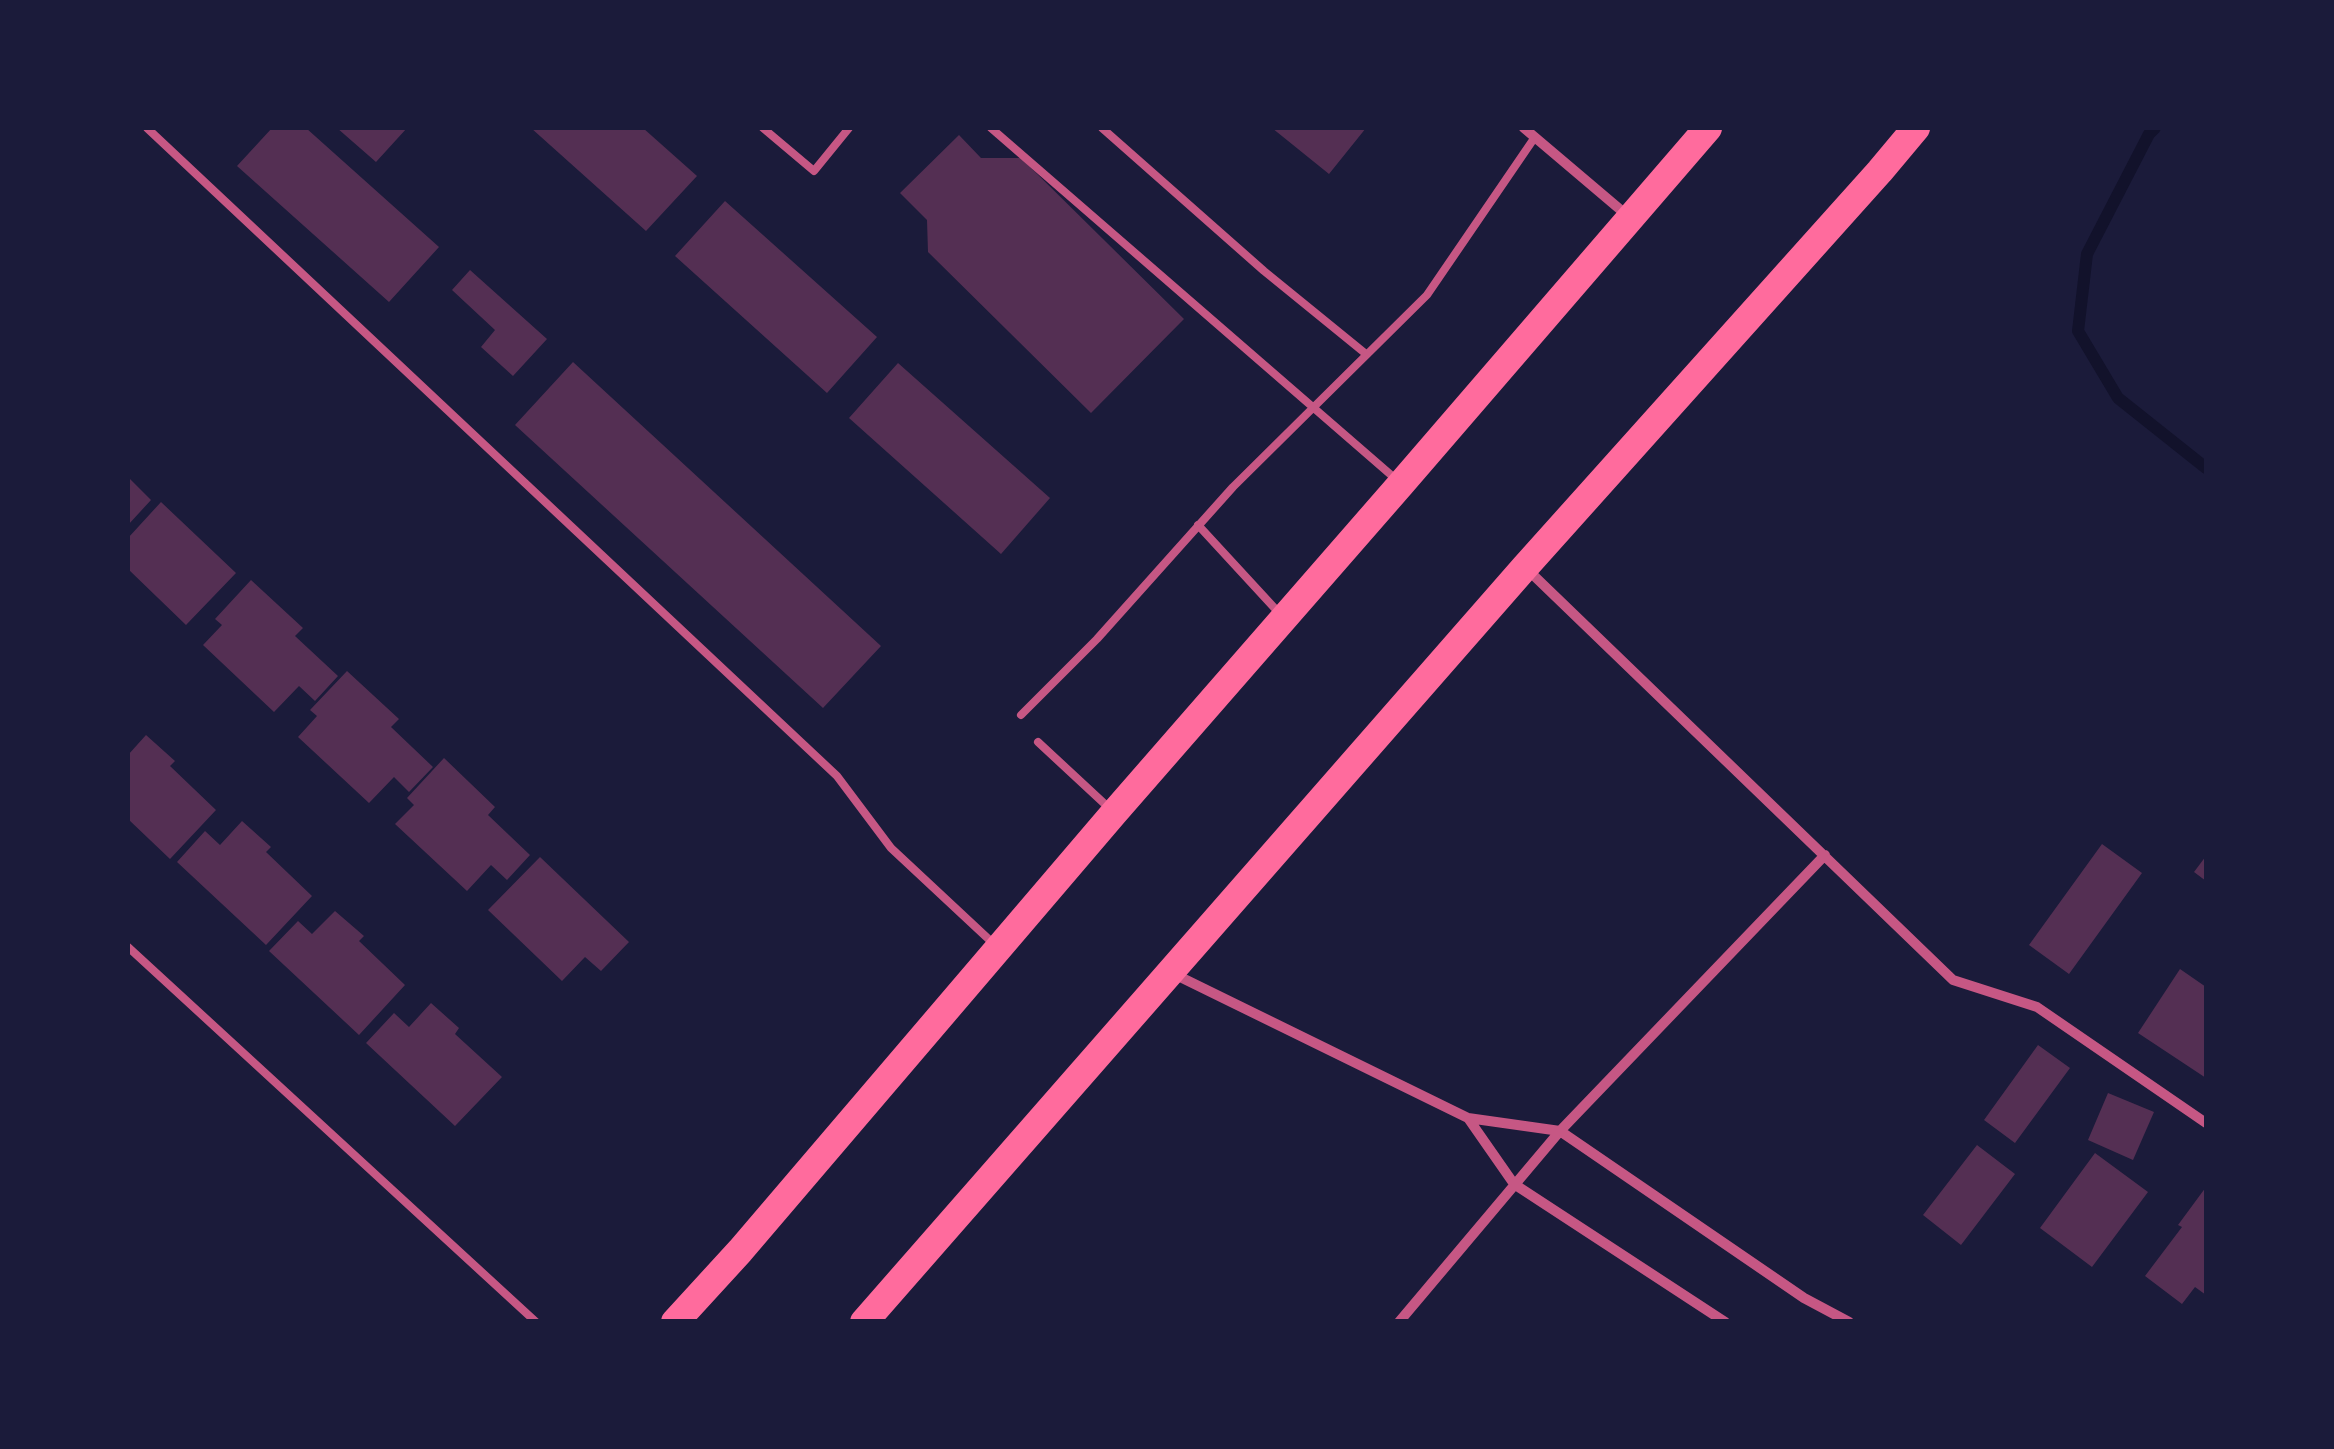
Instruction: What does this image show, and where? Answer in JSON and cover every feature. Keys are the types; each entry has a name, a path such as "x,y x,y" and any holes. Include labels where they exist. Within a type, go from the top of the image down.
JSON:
{"highway":[{"path":"864,1322 1524,567 1916,128"},
{"path":"675,1322 1401,484 1698,134"}],"street":[{"path":"1524,128 1630,218"},
{"path":"1524,567 1953,980 2037,1007 2206,1123"},
{"path":"1399,1322 1560,1131 1825,855"},
{"path":"1169,971 1468,1118 1560,1131 1804,1298 1849,1322"},
{"path":"1468,1118 1514,1184 1724,1322"}],"lane":[{"path":"147,128 837,776 892,848 999,948"},
{"path":"764,128 814,171 849,128"},
{"path":"991,128 1401,484"},
{"path":"1102,128 1264,271 1366,354"},
{"path":"1021,715 1097,639 1233,487 1427,295 1535,138"},
{"path":"1198,526 1283,617"},
{"path":"1038,742 1114,813"},
{"path":"128,947 536,1322"}],"building":[{"path":"272,128 306,128 439,247 389,302 237,166"},
{"path":"337,128 407,128 376,162"},
{"path":"531,128 643,128 697,176 646,231"},
{"path":"1272,128 1366,128 1329,174"},
{"path":"959,135 981,158 1021,158 1184,319 1091,413 928,252 927,220 900,193"},
{"path":"725,201 877,337 827,393 675,256"},
{"path":"470,270 547,339 513,376 481,347 495,330 452,290"},
{"path":"573,362 881,646 823,708 515,425"},
{"path":"898,363 1050,498 1001,554 849,418"},
{"path":"128,477 151,500 128,525"},
{"path":"161,502 236,573 186,625 128,569 128,538"},
{"path":"251,580 303,628 295,636 338,676 315,701 299,686 274,712 203,645 222,625 215,619"},
{"path":"347,671 399,719 391,727 433,767 409,792 394,777 369,803 298,737 317,716 310,710"},
{"path":"146,735 175,761 170,766 216,810 170,859 128,819 128,755"},
{"path":"444,758 495,807 488,815 530,855 507,880 491,865 467,891 395,824 414,805 407,798"},
{"path":"242,821 271,847 266,852 312,896 266,945 177,862 205,831 220,845"},
{"path":"2102,844 2142,873 2069,974 2029,945"},
{"path":"2206,856 2206,881 2194,872"},
{"path":"540,857 629,942 601,971 585,957 562,981 488,910"},
{"path":"335,911 364,936 359,941 405,985 359,1035 269,951 298,921 312,934"},
{"path":"2180,969 2206,987 2206,1078 2138,1033"},
{"path":"431,1003 459,1028 455,1034 502,1077 455,1126 366,1043 394,1013 409,1027"},
{"path":"2038,1045 2070,1068 2015,1143 1984,1120"},
{"path":"2108,1093 2154,1112 2133,1160 2088,1140"},
{"path":"1977,1145 2015,1174 1961,1245 1923,1215"},
{"path":"2095,1153 2148,1192 2092,1267 2040,1228"},
{"path":"2206,1187 2206,1295 2195,1287 2182,1304 2145,1276"}],"waterway":[{"path":"2155,128 2087,254 2078,331 2118,398 2206,468"}]}
